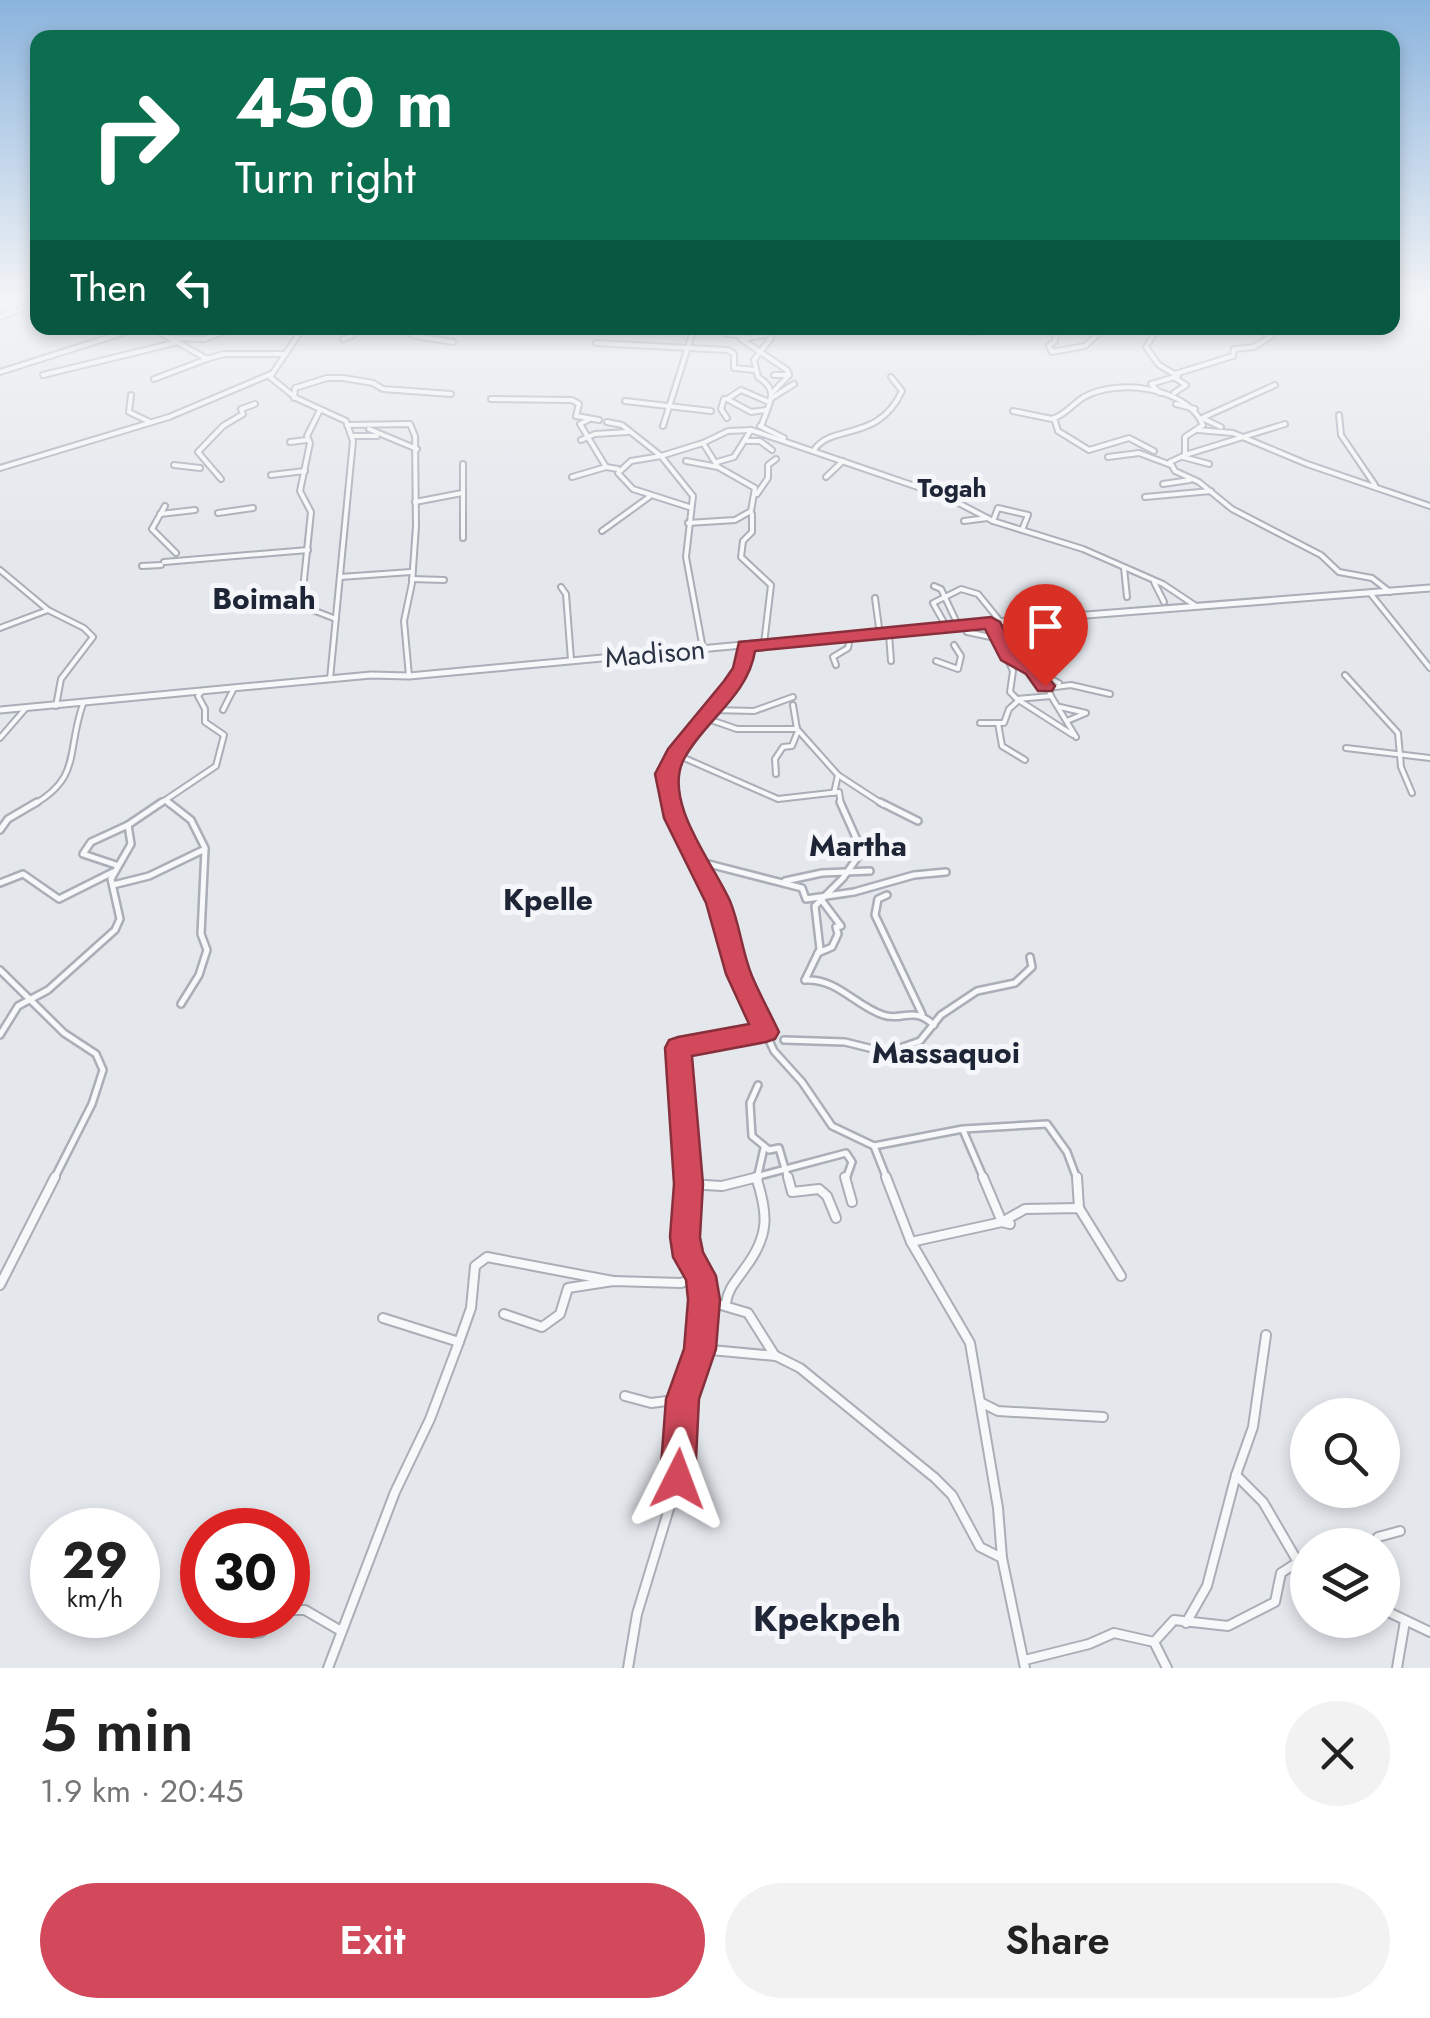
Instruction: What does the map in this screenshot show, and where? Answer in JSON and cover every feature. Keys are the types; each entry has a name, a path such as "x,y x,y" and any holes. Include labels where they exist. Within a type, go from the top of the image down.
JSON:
{"street":[{"path":"0,468 151,422 261,378"},
{"path":"273,378 278,389 319,412 342,419 352,436 330,679"},
{"path":"294,398 295,388 327,378 363,380 392,390 451,394"},
{"path":"664,426 677,378"},
{"path":"762,378 774,392"},
{"path":"686,461 718,464 734,457 762,424 774,392 787,378"},
{"path":"814,450 820,440 834,433 856,432 898,404 902,390 891,378"},
{"path":"1163,395 1151,384 1169,378"},
{"path":"1174,393 1186,385 1177,378"},
{"path":"770,400 794,384"},
{"path":"1198,430 1202,418 1275,384"},
{"path":"1101,398 1108,392 1143,389 1198,410 1202,418 1221,427"},
{"path":"728,418 721,409 727,399 741,390 770,400"},
{"path":"1013,411 1054,418 1070,411 1083,397 1118,390"},
{"path":"131,394 129,412 151,422"},
{"path":"491,399 572,400 580,404 576,416 599,420"},
{"path":"727,399 750,412 766,410"},
{"path":"625,401 711,411"},
{"path":"221,480 198,452 212,436 243,414 241,409 255,404"},
{"path":"1176,404 1198,410"},
{"path":"319,412 309,440 300,491 311,512 302,599 310,609 336,619"},
{"path":"1338,415 1341,435 1376,487"},
{"path":"1054,418 1058,431 1089,450 1129,438 1154,451"},
{"path":"591,419 580,424 584,438 606,467"},
{"path":"607,422 622,425 660,456 693,496 686,557 703,649"},
{"path":"348,426 410,424 416,432 418,520 404,613 409,676"},
{"path":"762,424 785,441"},
{"path":"1170,465 1186,455 1285,424"},
{"path":"367,428 417,449"},
{"path":"572,477 606,467 618,469 632,461 703,443 728,431 754,430 948,498 990,520 1075,547 1152,579 1196,606"},
{"path":"1186,455 1186,437 1198,430 1240,436 1307,464 1430,506"},
{"path":"584,438 632,432"},
{"path":"92,434 97,440"},
{"path":"352,436 380,436"},
{"path":"290,442 309,440"},
{"path":"747,440 760,441 772,450"},
{"path":"703,443 718,464 755,488 756,497"},
{"path":"1108,457 1139,453 1170,465 1232,508 1320,554 1339,572 1372,578 1390,592"},
{"path":"1186,455 1197,463 1209,464"},
{"path":"200,468 203,458"},
{"path":"764,644 772,585 741,557 744,541 752,532 756,497 768,478 768,466 776,459"},
{"path":"826,477 843,461"},
{"path":"463,464 463,538"},
{"path":"174,465 200,468 206,474"},
{"path":"618,469 622,482 689,508"},
{"path":"271,476 305,472"},
{"path":"1163,484 1194,479"},
{"path":"927,490 946,489 948,485 956,488 948,498"},
{"path":"1144,498 1211,490"},
{"path":"415,502 462,492"},
{"path":"602,531 638,502 652,496"},
{"path":"165,506 152,530 176,553"},
{"path":"218,513 253,508"},
{"path":"990,520 998,508 1028,516 1022,530"},
{"path":"160,514 196,510"},
{"path":"688,523 724,522 752,514"},
{"path":"964,520 990,520"},
{"path":"1054,531 1055,540"},
{"path":"142,566 308,550"},
{"path":"1124,568 1128,598"},
{"path":"0,570 48,610 84,628 93,637 92,644 78,654 54,689 56,706"},
{"path":"340,577 411,576 444,580"},
{"path":"1152,579 1164,602"},
{"path":"934,586 941,589 958,625"},
{"path":"561,587 566,594 571,660"},
{"name":"Madison","path":"0,710 330,679 409,676 850,638 1000,621 1430,588"},
{"path":"946,626 933,604 958,589 972,590 987,602 1000,621"},
{"path":"1370,593 1430,668"},
{"path":"875,598 880,635"},
{"path":"0,628 48,610"},
{"path":"991,622 1013,671 1010,692 1076,737 1040,676"},
{"path":"967,632 1000,639"},
{"path":"889,634 891,661"},
{"path":"836,665 833,657 848,648 850,638"},
{"path":"936,661 958,669 956,661 961,656 954,645"},
{"path":"746,646 742,668 675,754 666,774 669,799 718,903 739,974 774,1051 832,1126 874,1146 963,1129 1047,1124 1069,1148 1080,1192 1078,1208 1122,1276"},
{"path":"1008,656 1059,684"},
{"path":"1345,675 1398,733 1412,793"},
{"path":"1048,688 1074,683 1110,694"},
{"path":"223,710 234,688"},
{"path":"114,869 86,858 83,854 92,842 128,826 216,766 224,736 205,720 206,708 198,696 202,691"},
{"path":"980,723 1004,722 1018,700 1051,696"},
{"path":"712,710 754,711 793,701 798,730 792,746 783,747 778,754 776,774"},
{"path":"0,830 8,819 50,795 70,772 71,738 83,704"},
{"path":"1060,707 1086,713 1068,721"},
{"path":"0,738 26,708"},
{"path":"704,718 711,723 756,729 798,730 838,775 918,821"},
{"path":"998,723 1002,746 1025,760"},
{"path":"1346,748 1430,758"},
{"path":"675,754 778,799 858,789"},
{"path":"697,861 782,881 802,888 806,898 829,892 862,851 842,813 838,775"},
{"path":"167,802 191,820 206,849 201,934 207,950 200,976 181,1004"},
{"path":"0,883 22,874 59,900 114,869 131,844 128,826"},
{"path":"113,885 136,884 184,856 206,849"},
{"path":"0,1035 18,1006 48,990 115,930 120,919 114,869"},
{"path":"782,881 822,873 870,871"},
{"path":"829,892 859,891 931,871 946,872"},
{"path":"887,895 878,899 875,915 922,1014 934,1025"},
{"path":"819,897 814,917 818,953 805,980 823,979 885,1016 908,1011 922,1014"},
{"path":"818,953 832,946 838,934 836,927 842,926 819,897"},
{"path":"784,1040 846,1042 881,1051 920,1041 941,1015 977,991 1015,983 1032,967 1030,958"},
{"path":"0,970 64,1033 96,1054 103,1070 92,1104 0,1285"},
{"path":"628,1668 636,1614 654,1568 678,1479 683,1399 700,1349 704,1300 701,1276 686,1247 688,1184 678,1048 766,1032"},
{"path":"758,1086 750,1103 750,1128 765,1148"},
{"path":"963,1129 1006,1223"},
{"path":"874,1146 911,1242 970,1343 982,1403 1002,1558 1025,1664 1114,1633 1154,1642"},
{"path":"765,1148 779,1148 790,1170 788,1183 792,1192 819,1189 827,1196 836,1218"},
{"path":"726,1304 728,1292 753,1258 768,1214 757,1177 757,1162 765,1148"},
{"path":"688,1184 722,1186 846,1154 852,1162 845,1174 852,1202"},
{"path":"911,1242 1006,1223 1026,1209 1078,1208"},
{"path":"328,1668 395,1492 411,1467 433,1415 471,1308 475,1266 487,1257 576,1271 613,1282"},
{"path":"504,1314 542,1327 560,1314 568,1288 613,1282 664,1284 701,1276"},
{"path":"704,1300 748,1313 776,1356"},
{"path":"383,1318 458,1342"},
{"path":"1186,1623 1207,1586 1252,1427 1266,1336"},
{"path":"700,1349 776,1356 800,1368 870,1423 885,1440 903,1449 952,1495 980,1547 1002,1558"},
{"path":"625,1396 651,1403 683,1399"},
{"path":"982,1403 998,1411 1103,1417"},
{"path":"1236,1475 1263,1502 1290,1540"},
{"path":"1154,1642 1174,1620 1228,1626 1244,1614 1275,1602 1281,1574 1290,1569"},
{"path":"310,1613 341,1632"},
{"path":"1400,1619 1430,1632"},
{"path":"1396,1668 1404,1621"},
{"path":"1154,1642 1167,1668"}],"district":[{"name":"Togah","path":"952,488"},
{"name":"Boimah","path":"264,599"},
{"name":"Martha","path":"858,846"},
{"name":"Kpelle","path":"548,900"},
{"name":"Massaquoi","path":"946,1053"},
{"name":"Kpekpeh","path":"827,1619"}],"route":[{"path":"678,1479 683,1399 700,1349 704,1300 701,1276 689,1257 685,1237 688,1184 678,1048 683,1044 766,1032 739,974 718,903 675,818 666,774 675,754 732,685 742,668 746,646 991,622 1008,656 1033,670 1045,686"}]}
